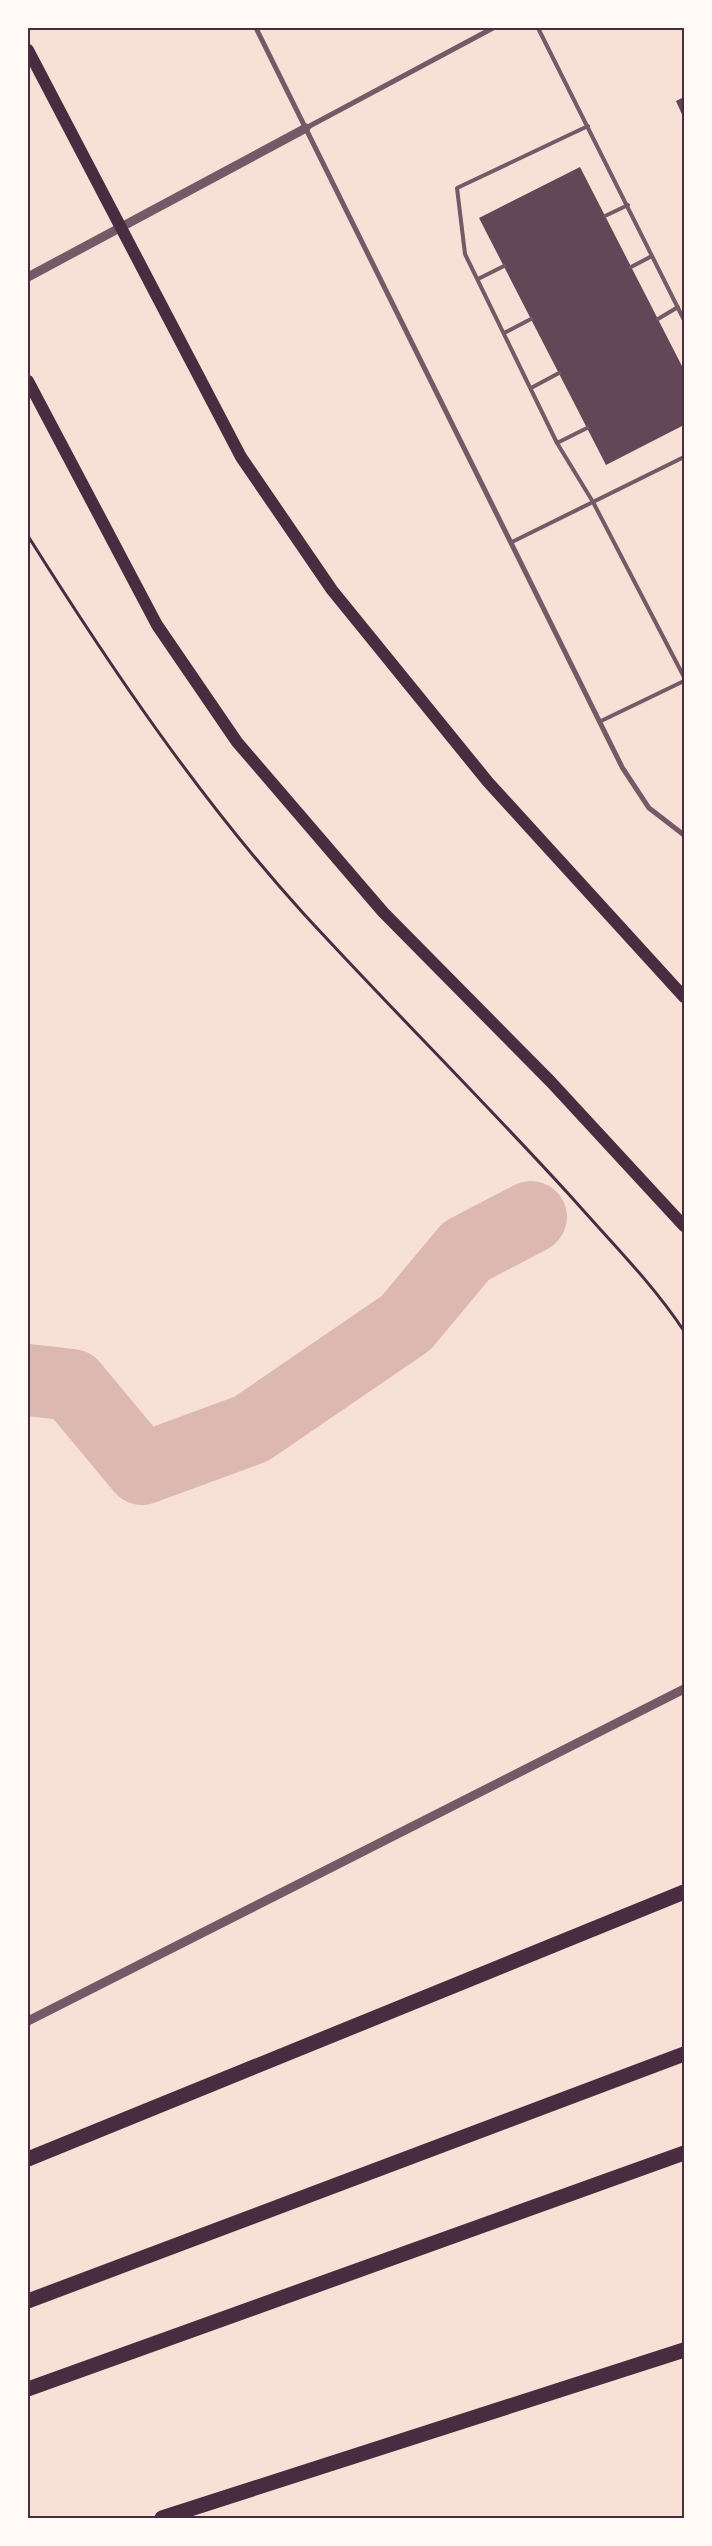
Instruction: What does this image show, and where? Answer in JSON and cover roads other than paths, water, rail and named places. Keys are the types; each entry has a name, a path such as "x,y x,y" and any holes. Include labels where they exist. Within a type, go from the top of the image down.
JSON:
{"highway":[{"path":"28,2159 684,1892"},
{"path":"28,2301 684,2054"},
{"path":"28,2389 684,2153"},
{"path":"162,2518 684,2350"}],"main road":[{"path":"28,50 241,457 332,590 488,782 684,997"},
{"path":"28,382 157,624 237,742 383,912 550,1082 684,1226"}],"street":[{"path":"256,28 601,721 622,767 649,808 684,835"},
{"path":"28,277 494,28"},
{"path":"28,2021 684,1689"}],"lane":[{"path":"538,28 684,320"},
{"path":"588,126 457,188 466,254 558,443 593,502 684,677"},
{"path":"605,216 628,205"},
{"path":"631,267 652,256"},
{"path":"478,279 504,266"},
{"path":"658,319 678,308"},
{"path":"504,333 531,319"},
{"path":"531,388 559,373"},
{"path":"558,443 587,428"},
{"path":"512,542 684,457"},
{"path":"601,721 684,681"}],"waterway":[{"path":"28,1380 72,1385 142,1469 251,1429 406,1323 466,1251 531,1217"}]}
